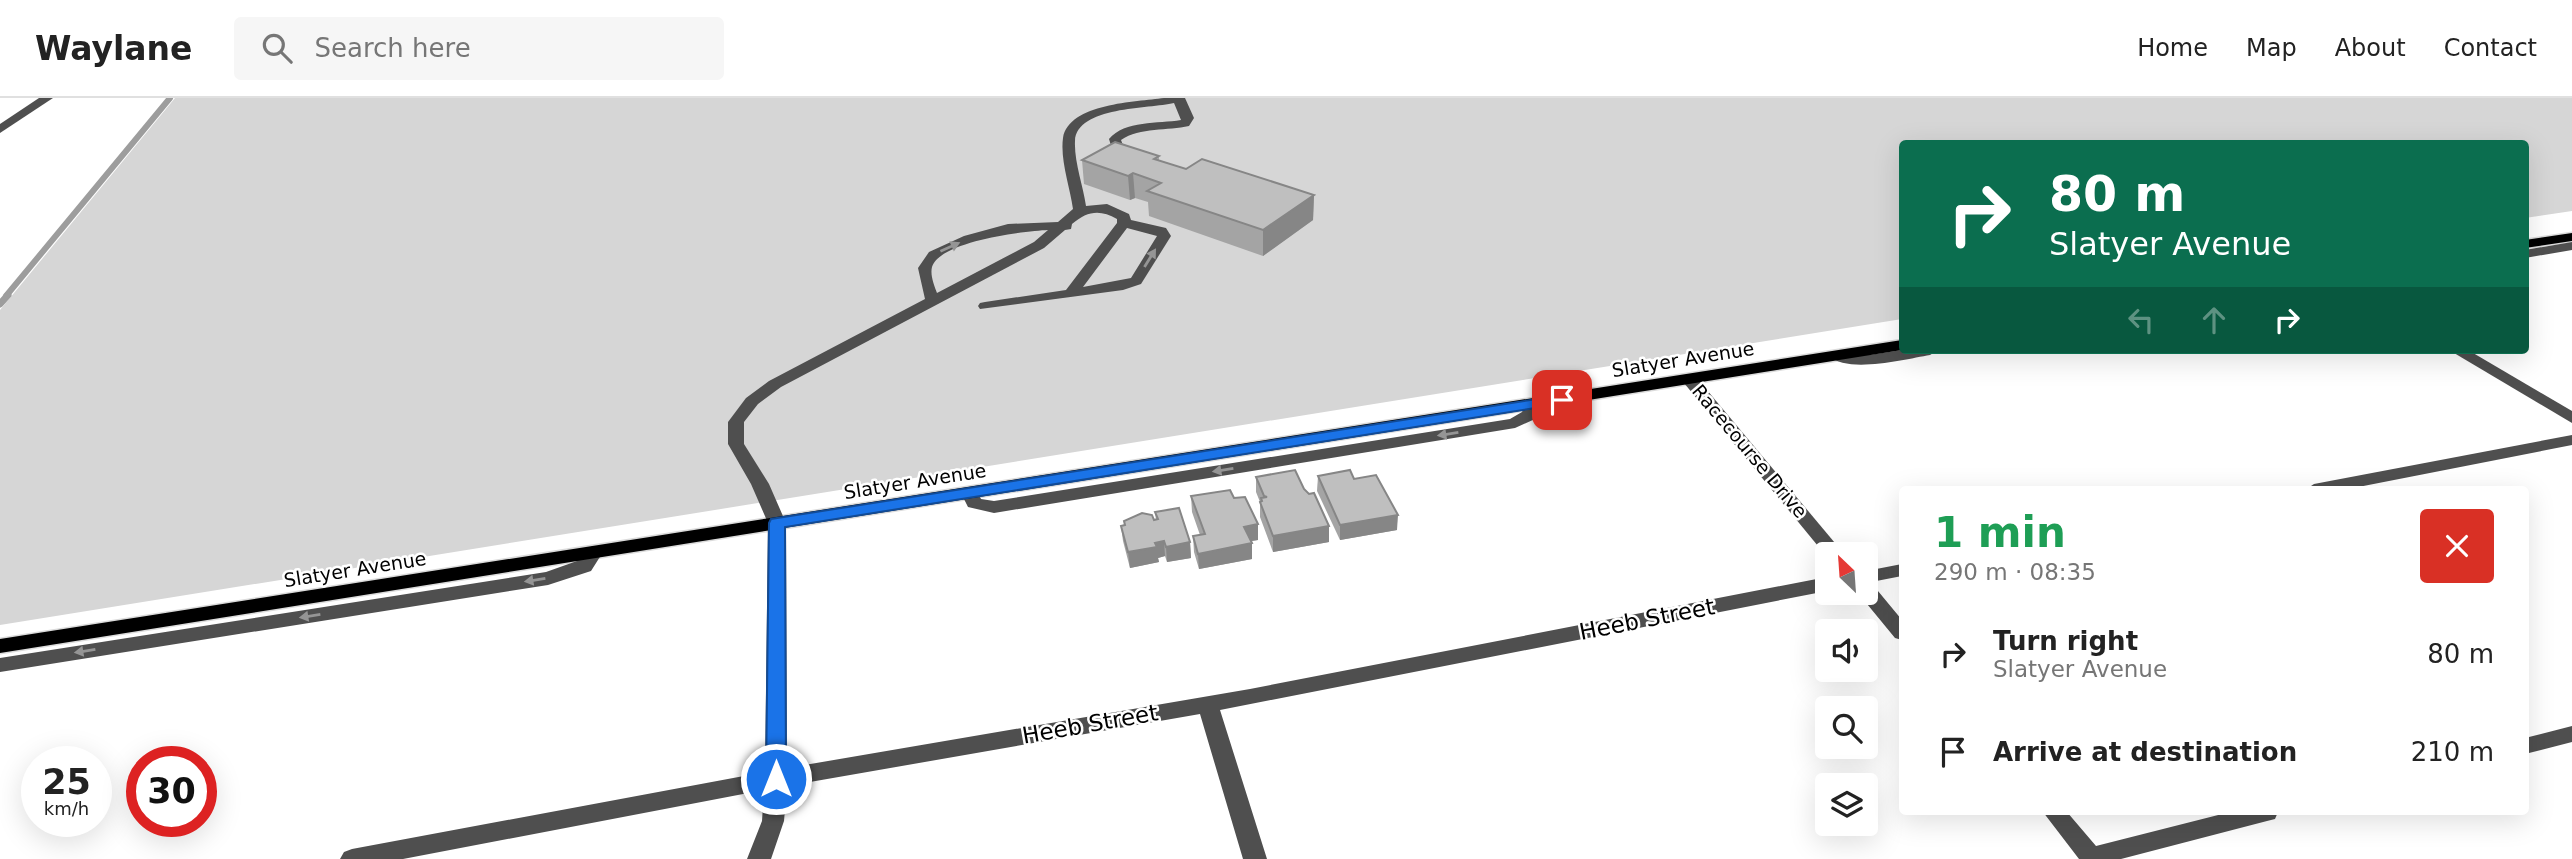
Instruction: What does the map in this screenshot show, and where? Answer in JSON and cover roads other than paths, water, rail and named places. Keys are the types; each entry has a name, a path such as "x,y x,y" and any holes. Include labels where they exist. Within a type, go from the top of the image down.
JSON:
{"main road":[{"path":"2529,243 2572,237"},
{"name":"Slatyer Avenue","path":"0,646 1899,346"}],"street":[{"path":"0,129 47,98"},
{"path":"759,859 773,821 776,779 777,523 760,484 736,444 736,422 752,401 775,384 1039,246 1066,226 1080,210 1088,170 1069,137 1073,125 1086,115 1178,99 1188,118 1185,123 1118,134 1115,139 1120,153 1088,170"},
{"path":"1071,293 1124,223 1124,217 1107,208 1080,210"},
{"path":"985,306 1123,286 1136,281 1164,236 1153,227 1124,223"},
{"path":"933,301 925,278 926,264 937,253 986,231 1012,226 1066,226"},
{"path":"2529,253 2572,246"},
{"name":"Slatyer Avenue","path":"1837,356 1869,360 1906,354"},
{"path":"2464,354 2572,418"},
{"name":"Racecourse Drive","path":"1690,380 1825,542"},
{"path":"2335,486 2572,440"},
{"path":"0,665 548,578 584,566 594,552"},
{"path":"1878,575 1899,571"},
{"name":"Heeb Street","path":"352,859 776,779 1208,704 1815,586"},
{"path":"1878,604 1899,629"},
{"path":"1208,704 1255,859"},
{"path":"2529,745 2572,734"},
{"path":"2056,815 2092,858 2256,815"}],"waterway":[{"path":"6,296 170,98"},
{"path":"0,304 8,295"}]}
